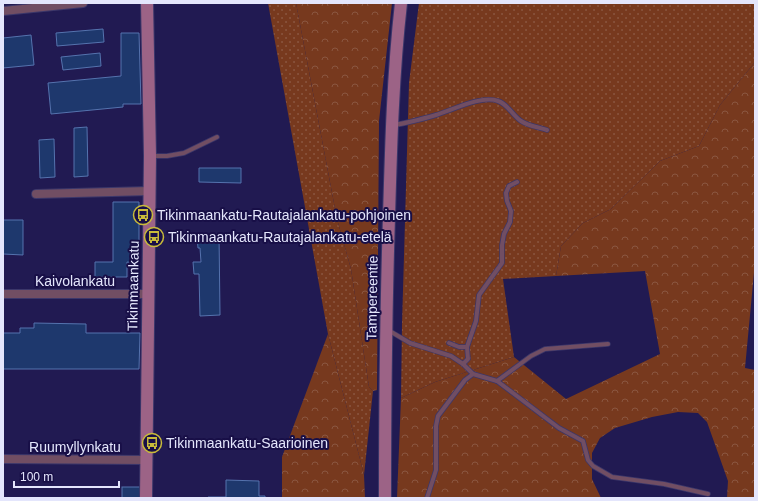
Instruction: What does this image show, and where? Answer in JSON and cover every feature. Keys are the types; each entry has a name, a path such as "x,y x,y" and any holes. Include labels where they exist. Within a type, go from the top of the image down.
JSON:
{"street":[{"path":"3,11 83,3"},
{"name":"Tikinmaankatu","path":"146,498 150,156 147,3"},
{"name":"Tampereentie","path":"385,498 386,328 392,125 401,3"},
{"path":"36,194 149,191"},
{"name":"Kaivolankatu","path":"3,294 148,294"},
{"name":"Ruumyllynkatu","path":"3,459 146,460"}],"lane":[{"path":"392,125 436,115 481,100 491,99 505,104 520,120 547,130"},
{"path":"150,156 167,156 184,152 218,137"},
{"path":"464,364 468,359 467,346 476,321 479,295 502,262 504,234 510,222 511,210 507,201 506,193 509,186 517,182"},
{"path":"386,328 410,343 451,356 464,364 473,374 496,381 559,428 583,441 588,460 593,466 612,477 664,484 708,494"},
{"path":"450,343 459,347 467,346"},
{"path":"496,381 531,356 545,349 608,344"},
{"path":"427,498 436,470 436,426 438,416 465,380 473,374"}],"green space":[{"path":"268,3 296,3 337,219 351,269 369,387 373,391 364,475 328,334"},
{"path":"296,3 392,3 379,121 377,390 373,391 369,387 351,269 337,219"},
{"path":"419,3 755,3 755,62 720,105 699,146 660,161 611,209 583,223 561,246 556,276 503,279 514,357 435,382 401,398 409,83"},
{"path":"755,62 755,262 745,368 755,370 755,498 727,498 728,481 707,422 698,413 678,412 652,417 615,428 600,438 592,453 592,479 601,498 397,498 401,398 435,382 514,357 566,399 660,354 645,271 556,276 561,246 583,223 611,209 660,161 699,146 720,105"},
{"path":"328,334 364,475 365,498 282,498 282,457"}],"building":[{"path":"103,29 104,42 57,46 56,33"},
{"path":"121,33 139,33 141,104 123,104 123,107 51,114 48,83 121,76"},
{"path":"31,35 34,65 3,68 3,38"},
{"path":"100,53 101,66 63,70 61,57"},
{"path":"87,127 88,176 74,177 74,128"},
{"path":"54,139 55,177 40,178 39,140"},
{"path":"199,168 241,168 241,183 199,182"},
{"path":"113,202 139,202 139,263 127,262 127,277 95,277 95,262 113,262"},
{"path":"3,220 23,220 23,255 3,254"},
{"path":"219,234 220,315 200,316 199,274 194,274 193,262 201,262 197,235"},
{"path":"34,323 86,324 86,333 140,333 139,369 3,369 3,333 20,333 20,328 34,328"},
{"path":"226,480 259,481 259,496 265,496 265,498 208,498 226,497"},
{"path":"122,487 140,487 140,498 122,498"}],"place":[{"name":"Tikinmaankatu-Rautajalankatu-pohjoinen","path":"143,215"},
{"name":"Tikinmaankatu-Rautajalankatu-etelä","path":"154,237"},
{"name":"Tikinmaankatu-Saarioinen","path":"152,443"}]}
